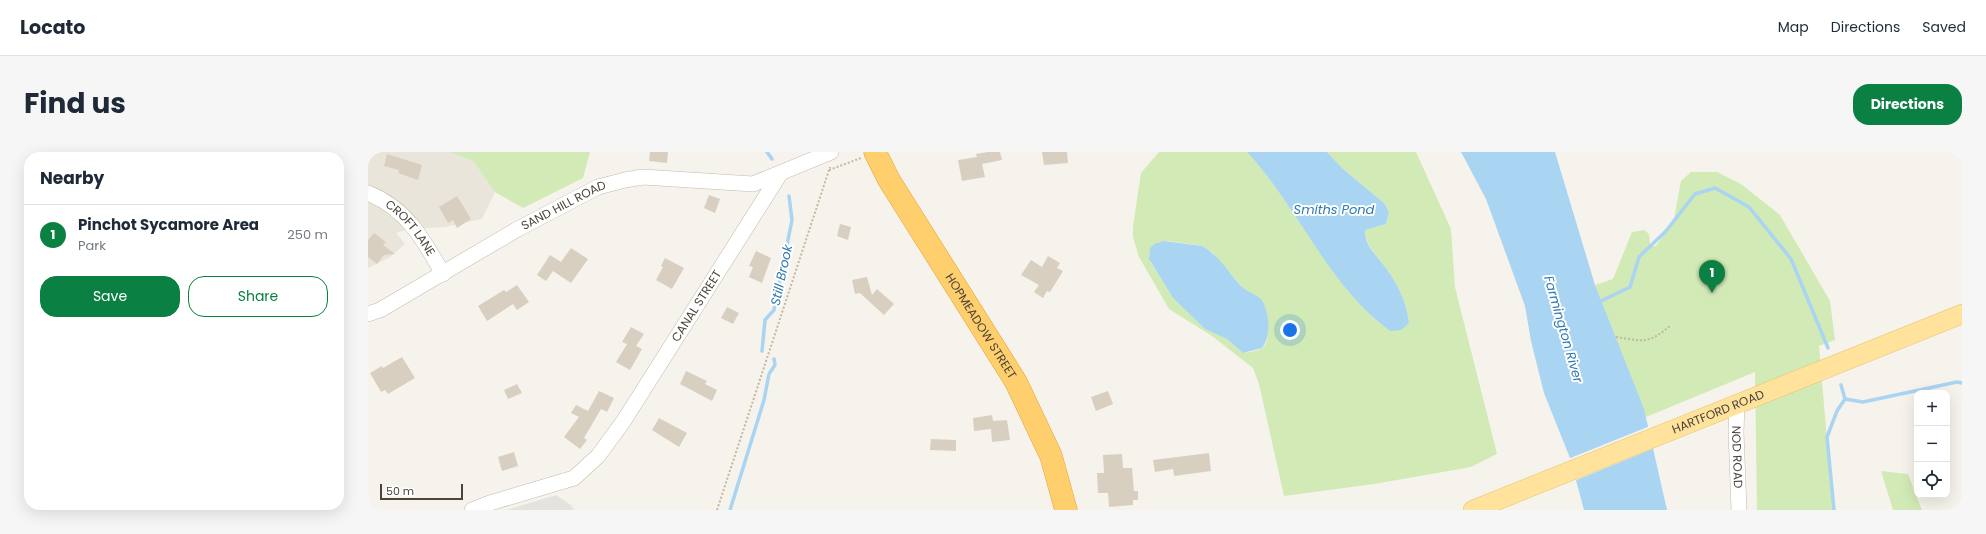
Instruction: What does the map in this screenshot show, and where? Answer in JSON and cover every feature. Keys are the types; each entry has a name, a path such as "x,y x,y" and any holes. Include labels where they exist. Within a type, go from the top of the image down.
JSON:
{"highway":[{"name":"HOPMEADOW STREET","path":"867,156 889,180 1016,382 1051,456 1066,510"}],"main road":[{"name":"HARTFORD ROAD","path":"1473,510 1962,314"}],"street":[{"path":"780,174 831,152"},
{"name":"SAND HILL ROAD","path":"368,314 380,310 516,230 598,187 643,177 753,184 780,174"},
{"name":"CANAL STREET","path":"472,510 490,503 574,478 598,456 623,422 780,174"},
{"name":"CROFT LANE","path":"368,193 385,201 408,220 443,274"},
{"name":"NOD ROAD","path":"1737,404 1736,432 1739,510"}],"path":[{"path":"717,510 829,170 867,156"},
{"path":"1616,337 1646,341 1655,338 1671,325"}],"shaded area":[{"path":"368,152 450,152 473,161 495,192 482,219 445,227 410,229 396,233 405,244 389,258 368,268"},
{"path":"556,495 571,505 574,510 506,510"}],"green space":[{"path":"450,152 590,152 583,178 523,208 495,192 473,161"},
{"path":"1159,152 1247,152 1282,197 1348,292 1390,331 1409,323 1408,315 1401,293 1394,279 1369,246 1365,230 1386,224 1389,213 1385,204 1342,168 1327,152 1416,152 1451,229 1455,287 1497,454 1471,467 1374,484 1284,496 1259,384 1253,368 1212,336 1169,309 1139,257 1133,237 1133,226 1141,173","holes":["1169,241 1202,246 1212,252 1243,288 1262,300 1266,311 1268,325 1267,339 1262,348 1243,353 1227,339 1205,329 1173,298 1151,263 1149,253 1151,248"]},
{"path":"1691,172 1717,172 1741,184 1780,215 1830,301 1835,340 1819,346 1833,510 1757,510 1755,372 1646,417 1595,285 1613,279 1632,232 1644,230 1649,234 1650,245 1656,246 1674,219 1681,181"},
{"path":"1881,471 1908,474 1914,489 1914,498 1917,498 1922,510 1893,510"}],"water":[{"name":"Smiths Pond","path":"1247,152 1327,152 1342,168 1385,204 1389,213 1386,224 1365,230 1365,236 1369,246 1397,286 1404,300 1409,323 1401,330 1390,331 1348,292 1282,197"},
{"name":"Farmington River","path":"1461,152 1555,152 1595,285 1644,409 1667,510 1584,510 1570,458 1544,393 1531,341 1525,306 1486,199"},
{"path":"1164,241 1202,246 1218,259 1241,286 1262,300 1268,317 1268,331 1262,348 1243,353 1227,339 1205,329 1173,298 1149,259 1150,248 1154,244"}],"pier":[{"path":"1650,426 1655,448 1574,481 1568,459"}],"building":[{"path":"650,152 668,152 667,163 649,161"},
{"path":"1000,152 1002,160 982,164 985,177 962,181 958,160 977,157 976,154"},
{"path":"1042,152 1067,152 1068,163 1044,165"},
{"path":"387,154 422,165 418,180 398,173 399,170 384,166"},
{"path":"709,195 720,199 715,213 704,208"},
{"path":"457,196 471,219 457,228 453,220 448,223 439,207"},
{"path":"840,224 851,227 848,240 837,236"},
{"path":"374,233 386,242 383,245 395,254 384,255 377,264 368,257 368,240"},
{"path":"571,248 588,259 571,283 553,271 546,281 537,275 550,255 561,262"},
{"path":"756,251 771,258 762,283 749,277 753,267 749,266"},
{"path":"1048,256 1060,263 1057,268 1063,271 1050,292 1047,291 1043,298 1034,292 1039,285 1021,275 1031,260 1042,267"},
{"path":"665,258 684,268 672,289 656,280 663,267 661,266"},
{"path":"867,277 872,295 877,289 894,304 884,315 860,293 855,294 852,280"},
{"path":"517,285 529,302 517,310 513,304 487,321 478,306 504,290 506,292"},
{"path":"727,307 739,313 733,324 721,318"},
{"path":"631,327 644,334 636,346 642,349 630,370 616,362 627,344 622,342"},
{"path":"402,357 415,378 388,394 385,390 381,392 370,373 382,366 383,368"},
{"path":"686,371 707,381 705,384 717,390 712,401 680,384"},
{"path":"517,384 522,393 508,399 504,390"},
{"path":"599,391 614,398 607,412 601,409 584,438 587,440 580,449 564,437 579,417 571,413 576,405 588,411"},
{"path":"1108,391 1113,404 1096,411 1091,397"},
{"path":"992,415 993,421 1007,420 1010,440 992,442 991,429 974,431 973,418"},
{"path":"659,418 687,433 679,447 652,430"},
{"path":"931,439 956,440 956,451 930,450"},
{"path":"514,452 518,466 502,471 498,457"},
{"path":"1209,453 1211,471 1174,476 1173,469 1155,472 1153,460"},
{"path":"1122,454 1123,468 1132,468 1134,491 1138,491 1138,500 1133,500 1133,505 1109,507 1108,493 1098,493 1097,473 1104,473 1103,455"}],"waterway":[{"name":"Still Brook","path":"767,152 772,159"},
{"path":"1597,303 1630,287 1639,257 1666,231 1695,194 1715,188 1749,207 1791,259 1828,348"},
{"name":"Still Brook","path":"762,351 765,320 774,310 792,220 789,196"},
{"name":"Still Brook","path":"730,510 764,400 769,374 775,365 774,359"},
{"path":"1841,385 1845,399 1863,402 1957,382 1962,383"},
{"path":"1834,510 1827,437 1837,411 1845,399"}],"place":[{"name":"Pinchot Sycamore Area","path":"1712,293"}]}
